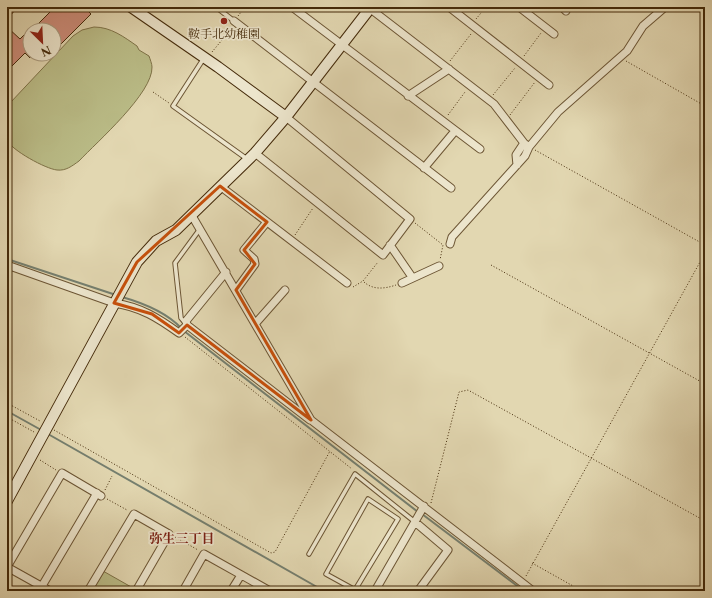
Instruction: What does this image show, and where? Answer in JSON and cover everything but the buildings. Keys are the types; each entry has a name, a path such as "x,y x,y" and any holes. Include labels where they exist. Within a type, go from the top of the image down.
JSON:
{"street":[{"path":"131,7 206,58 286,117 410,219 384,255 317,202 252,156"},
{"path":"292,7 341,46 480,149"},
{"path":"450,7 549,85"},
{"path":"519,7 554,34"},
{"path":"450,244 452,237 517,164 516,155 569,100 620,58 627,51 642,26 665,7"},
{"path":"7,501 136,262 156,241 176,230 252,156 286,117 369,8 489,100 526,145"},
{"path":"235,22 451,188"},
{"path":"408,96 447,68"},
{"path":"424,168 455,131"},
{"path":"220,186 347,283"},
{"path":"191,214 311,420"},
{"path":"236,290 255,264 254,259 244,250 267,222"},
{"path":"390,245 412,277"},
{"path":"7,265 114,303 126,305 152,314 180,333 187,325 186,321 226,272"},
{"path":"402,283 412,277 439,266"},
{"path":"255,324 285,290"},
{"path":"187,325 304,417 311,420 533,591"},
{"path":"42,586 99,494 62,473 7,567 50,591"},
{"path":"379,590 415,522 426,508"},
{"path":"88,591 134,514 169,534 136,591"},
{"path":"415,522 448,550 418,591"},
{"path":"184,591 204,554 270,591"},
{"path":"231,591 241,574"}],"lane":[{"path":"216,7 235,22"},
{"path":"206,58 173,106 252,156"},
{"path":"187,325 181,318 174,263 200,229"},
{"path":"309,554 355,475 415,522"},
{"path":"368,499 398,518 356,590 326,574 368,499"}],"path":[{"path":"206,58 245,7"},
{"path":"447,68 486,7"},
{"path":"489,100 546,27"},
{"path":"620,58 705,106"},
{"path":"506,120 539,77"},
{"path":"443,122 470,86"},
{"path":"153,92 173,106"},
{"path":"526,145 705,245"},
{"path":"291,240 317,202"},
{"path":"410,219 443,245 439,266"},
{"path":"522,582 705,253"},
{"path":"347,283 353,287 363,281 384,255"},
{"path":"491,265 705,384"},
{"path":"363,281 369,287 386,289 402,283"},
{"path":"180,333 350,466 355,475"},
{"path":"426,508 459,392 462,390 468,390 705,521"},
{"path":"7,403 45,430 271,553 275,552 330,451"},
{"path":"7,417 45,430"},
{"path":"36,458 62,473"},
{"path":"112,476 99,494 134,514"},
{"path":"169,534 204,554"},
{"path":"532,564 582,591"}],"highlighted area":[{"path":"220,186 267,222 244,250 255,264 236,290 311,420 187,325 179,333 152,314 114,303 137,262"}],"green space":[{"path":"100,27 117,33 149,56 152,67 150,78 144,90 123,117 79,161 66,169 57,170 37,163 22,154 10,144 6,136 7,116 10,103 49,62 62,62 62,48 73,36 82,30"},
{"path":"103,571 133,588 131,591 92,591"}],"waterway":[{"path":"7,259 116,295"},
{"path":"122,297 154,309 168,317 181,328"},
{"path":"184,331 418,512"},
{"path":"7,411 43,431"},
{"path":"48,434 324,591"},
{"path":"422,514 524,591"}],"place":[{"name":"鞍手北幼稚園","path":"224,21"}],"district":[{"name":"弥生三丁目","path":"182,538"}]}
